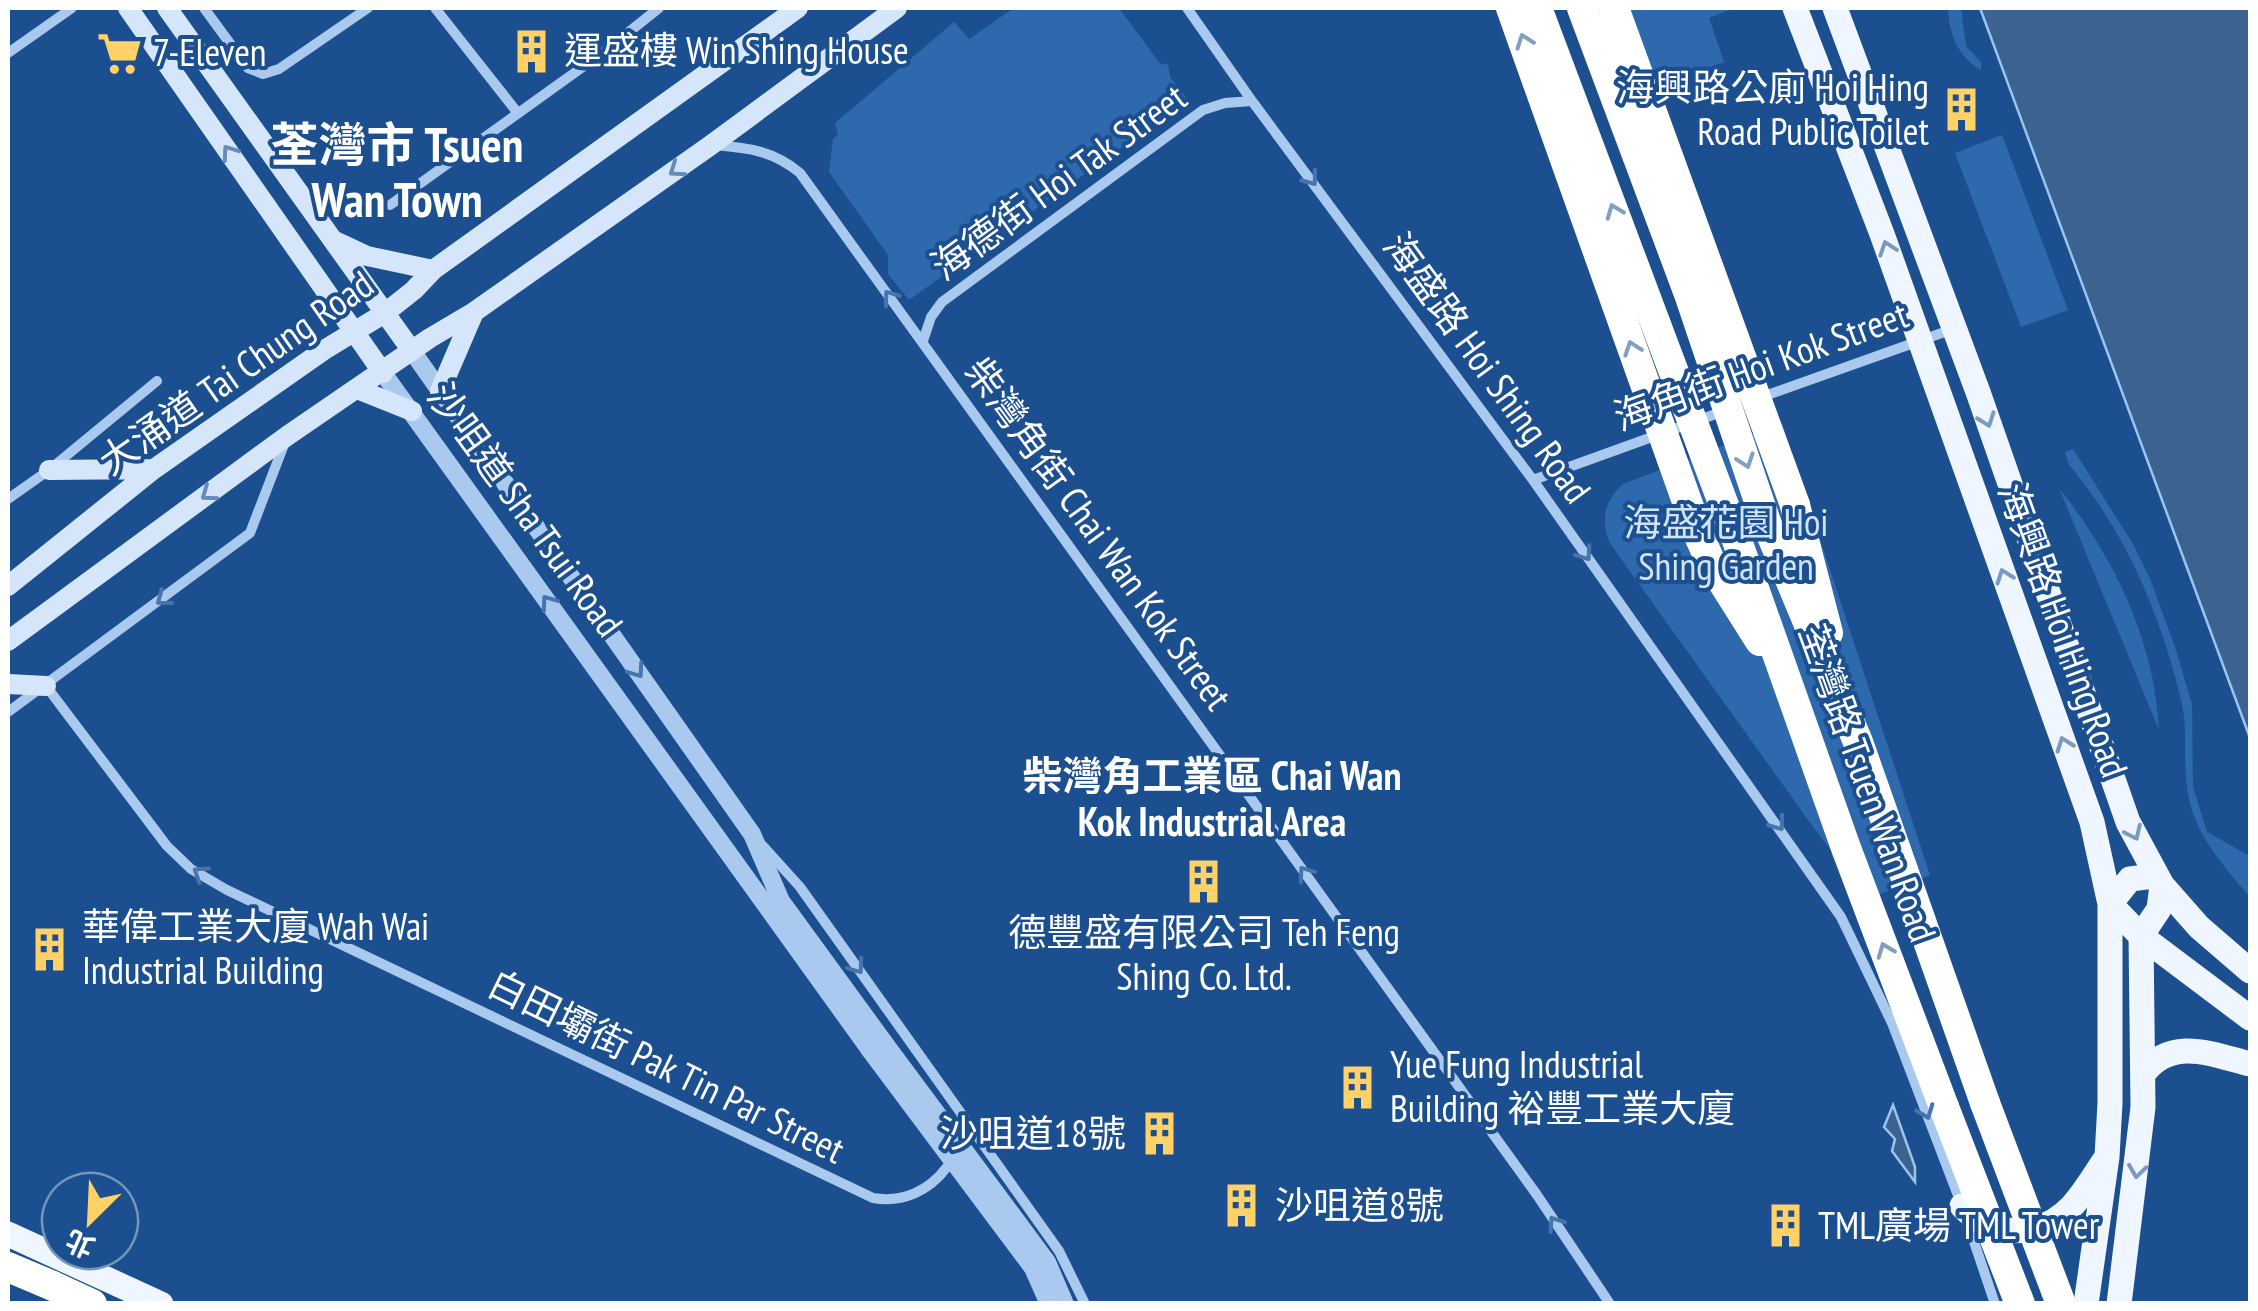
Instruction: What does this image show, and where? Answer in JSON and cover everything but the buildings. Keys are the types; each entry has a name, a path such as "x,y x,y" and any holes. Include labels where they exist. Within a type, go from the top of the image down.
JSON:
{"highway":[{"path":"1512,8 1700,538 1712,565 1788,686"},
{"name":"荃灣路 Tsuen Wan Road","path":"1538,8 1741,552 1846,848 2020,1304"},
{"name":"荃灣路 Tsuen Wan Road","path":"1582,8 1689,294 1774,543 1858,742 1985,1103 2061,1304"},
{"path":"1614,8 1795,506 1858,742"},
{"path":"31,1260 92,1304"}],"main road":[{"name":"沙咀道 Sha Tsui Road","path":"128,8 383,372"},
{"path":"167,8 332,240 359,262 433,270"},
{"name":"大涌道 Tai Chung Road","path":"8,586 154,468 354,330 385,313 433,270 798,8"},
{"path":"8,641 287,436 474,312 897,8"},
{"name":"海興路 Hoi Hing Road","path":"1796,8 2092,822 2110,904 2107,1157 2086,1304"},
{"name":"海興路 Hoi Hing Road","path":"1835,8 2128,822 2158,881 2200,927 2250,971"},
{"name":"沙咀道 Sha Tsui Road","path":"359,262 385,313 412,351"},
{"path":"440,391 474,312"},
{"path":"356,389 412,411"},
{"path":"49,470 154,468"},
{"path":"11,684 46,686"},
{"path":"2119,1304 2140,1152 2141,936 2159,909 2158,881 2130,879 2110,904 2141,936 2250,1018"},
{"path":"2143,1074 2154,1058 2178,1049 2250,1064"},
{"path":"1962,1206 1988,1227 2011,1231 2040,1227 2072,1206 2107,1157"},
{"path":"8,1234 31,1260 161,1304"}],"street":[{"path":"8,54 72,8"},
{"path":"204,8 248,68 263,74 279,70 368,8"},
{"path":"435,8 517,112"},
{"path":"390,205 660,8"},
{"name":"海盛路 Hoi Shing Road","path":"1187,8 1532,480 1842,917 1892,1023 1995,1304"},
{"name":"海德街 Hoi Tak Street","path":"922,341 931,316 942,302 1203,110 1225,102 1252,100"},
{"name":"柴灣角街 Chai Wan Kok Street","path":"711,145 762,150 782,158 800,172 1537,1196 1610,1304"},
{"name":"海角街 Hoi Kok Street","path":"1532,480 1953,329"},
{"name":"沙咀道 Sha Tsui Road","path":"412,351 752,834 800,887 1059,1251 1085,1304"},
{"name":"沙咀道 Sha Tsui Road","path":"383,372 877,1045"},
{"path":"8,498 49,470 157,382"},
{"path":"8,712 250,534 287,436"},
{"name":"白田壩街 Pak Tin Par Street","path":"46,686 167,846 191,869 227,890 873,1198 899,1199 915,1194 947,1168"},
{"name":"沙咀道 Sha Tsui Road","path":"752,834 775,906"},
{"path":"877,1045 1033,1268 1049,1304"},
{"path":"877,1045 1046,1262 1066,1304"},
{"path":"962,1133 967,1121"}],"green space":[{"path":"1014,8 1119,8 1161,65 1168,63 1170,77 1188,100 909,300 888,274 888,255 829,172 833,139 838,135 835,123 954,22 969,39"},
{"path":"1628,8 1734,8 1709,18 1724,62 1656,87"},
{"path":"1948,8 1961,8 1966,46 1981,62 1981,70 1956,44"},
{"path":"2002,135 2068,310 2021,327 1955,153"},
{"name":"海盛花園 Hoi Shing Garden","path":"1782,423 1930,875 1878,895 1838,860 1607,534 1608,504 1623,484"},
{"path":"2073,449 2133,544 2151,581 2192,704 2193,787 2207,832 2250,856 2250,897 2210,846 2195,819 2187,787 2182,704 2164,640 2125,547 2069,465 2065,452"},
{"path":"2059,488 2098,543 2128,602 2149,664 2159,730"}],"shaded area":[{"path":"1980,8 2250,8 2250,738"},
{"path":"1893,1105 1915,1167 1915,1182 1892,1151 1895,1139 1884,1127"}],"pier":[{"path":"751,8 948,8 427,400 8,690 8,546 711,31 715,34"}],"place":[{"name":"運盛樓 Win Shing House","path":"531,51"},
{"name":"7-Eleven","path":"120,53"},
{"name":"海興路公廁 Hoi Hing Road Public Toilet","path":"1962,110"},
{"name":"德豐盛有限公司 Teh Feng Shing Co. Ltd.","path":"1204,881"},
{"name":"華偉工業大廈 Wah Wai Industrial Building","path":"49,949"},
{"name":"Yue Fung Industrial Building 裕豐工業大廈","path":"1357,1087"},
{"name":"沙咀道18號","path":"1159,1134"},
{"name":"沙咀道8號","path":"1242,1206"},
{"name":"TML廣場 TML Tower","path":"1785,1226"}],"district":[{"name":"荃灣市 Tsuen Wan Town","path":"397,172"},
{"name":"柴灣角工業區 Chai Wan Kok Industrial Area","path":"1212,799"}]}
